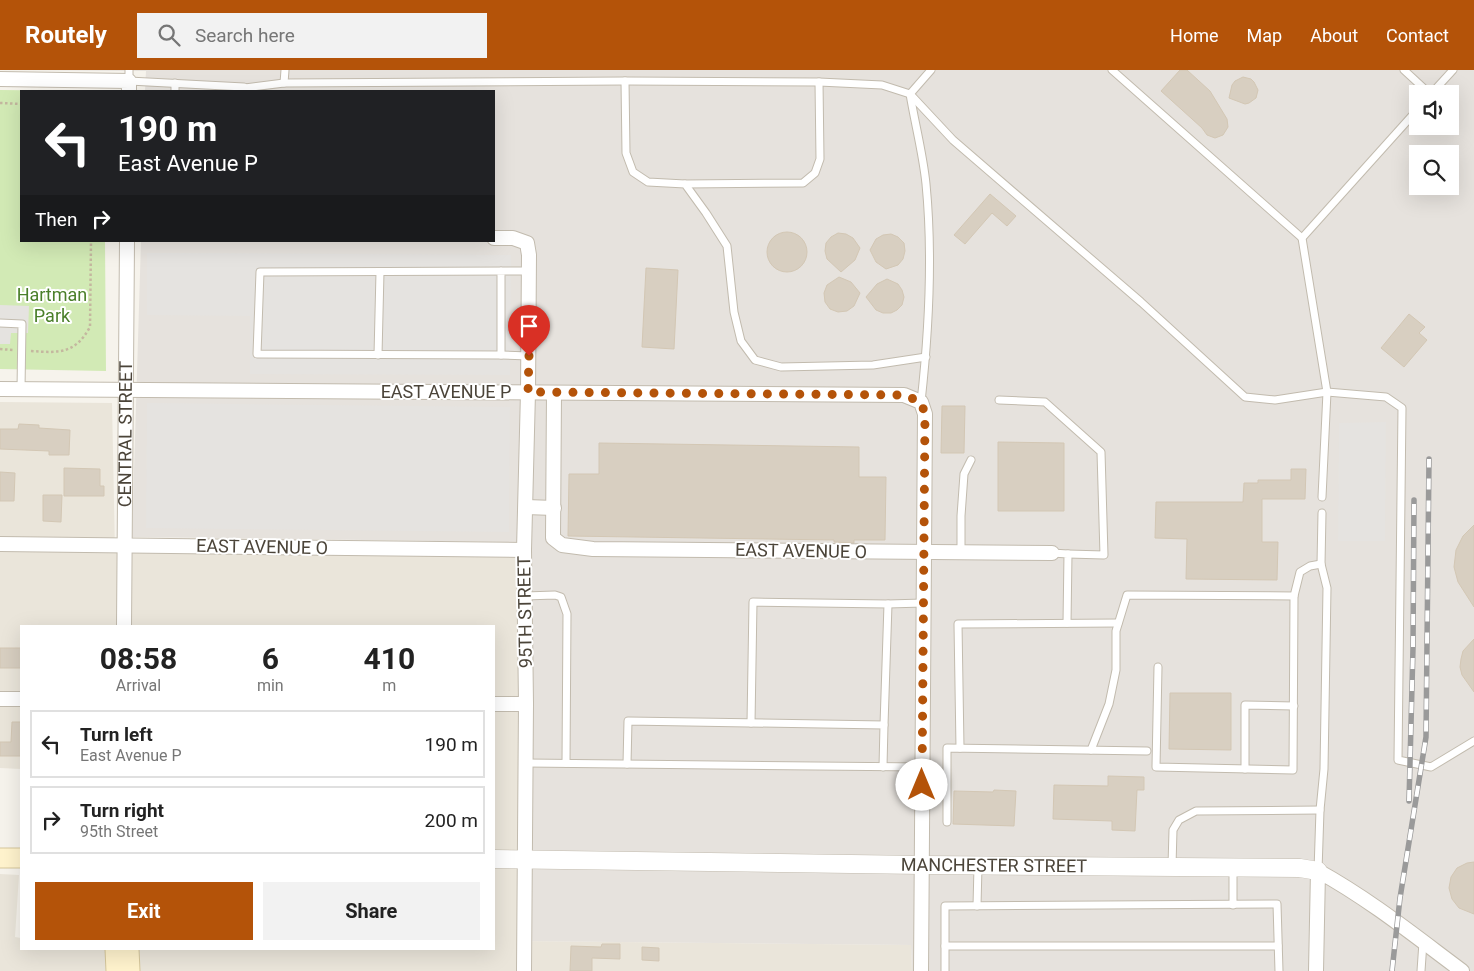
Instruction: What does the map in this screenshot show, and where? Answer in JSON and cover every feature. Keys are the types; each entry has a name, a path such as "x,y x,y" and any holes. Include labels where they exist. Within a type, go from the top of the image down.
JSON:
{"main road":[{"path":"0,858 20,858"},
{"path":"115,950 116,971"},
{"path":"129,950 130,971"}],"street":[{"path":"0,80 129,81"},
{"name":"95TH STREET","path":"495,238 513,238 527,243 529,253 529,356 524,550 526,704 524,971"},
{"name":"CENTRAL STREET","path":"124,625 127,242"},
{"name":"EAST AVENUE P","path":"0,389 904,395 921,402"},
{"path":"526,507 554,508 554,393"},
{"path":"921,402 925,414 921,971"},
{"name":"EAST AVENUE O","path":"554,508 553,538 562,545 593,549 1052,553"},
{"name":"EAST AVENUE O","path":"0,544 524,550"},
{"path":"0,699 20,699"},
{"path":"495,704 526,704"},
{"name":"MANCHESTER STREET","path":"495,859 1300,868 1318,871 1344,886 1462,971"},
{"path":"1316,971 1318,871"}],"lane":[{"path":"284,83 285,70"},
{"path":"910,94 931,70"},
{"path":"1112,70 1302,238 1327,392 1322,497"},
{"path":"1404,70 1421,85"},
{"path":"1439,85 1453,70"},
{"path":"129,81 242,89 284,83 819,82 882,85 910,94 953,140 1141,302 1244,397 1275,400 1327,392 1386,397 1402,408 1398,760 1431,767 1474,741"},
{"path":"625,81 626,153 632,172 648,182 685,184 803,182 815,173 820,159 819,82"},
{"path":"175,83 175,90"},
{"path":"910,94 926,184 930,270 926,357 921,402"},
{"path":"1302,238 1409,119"},
{"path":"685,184 706,212 727,246 734,312 741,341 755,360 781,368 873,365 926,357"},
{"path":"501,356 502,271"},
{"path":"529,271 260,272 257,354 529,356"},
{"path":"378,355 380,272"},
{"path":"0,323 22,324 21,389"},
{"path":"999,400 1045,402 1101,452 1104,555 1052,553"},
{"path":"961,552 964,474 971,460"},
{"path":"1318,871 1320,810 1324,769 1327,588 1321,564 1322,513"},
{"path":"1067,623 1068,554"},
{"path":"1158,667 1156,767 1293,770 1294,596 1300,572 1310,566 1321,564"},
{"path":"525,596 555,595 561,597 567,614 566,763"},
{"path":"1091,750 1109,704 1116,670 1116,631 1127,595 1294,596"},
{"path":"751,723 753,602 923,603"},
{"path":"883,766 888,604"},
{"path":"960,748 958,624 1118,623"},
{"path":"1245,769 1245,704 1294,706"},
{"path":"627,764 628,721 884,726"},
{"path":"947,822 947,748 1147,751"},
{"path":"526,763 922,767"},
{"path":"1172,867 1173,830 1179,820 1196,811 1320,810"},
{"path":"977,906 978,865"},
{"path":"1233,867 1233,905"},
{"path":"944,971 945,906 1277,904 1279,971"},
{"path":"1421,971 1423,942"},
{"path":"945,946 1278,946"}],"path":[{"path":"0,103 20,104"},
{"path":"1,344 1,349 49,352 64,351 83,339 90,327 91,242"}],"shaded area":[{"path":"0,70 1474,70 1474,971 912,971 911,945 519,941 518,542 132,537 141,242 495,242 495,90 145,90 146,71"},
{"path":"147,253 511,255 510,375 250,374 250,316 147,315"},
{"path":"0,305 29,306 28,333 11,333 10,344 0,344"},
{"path":"0,402 112,403 115,551 519,557 519,941 911,945 912,971 0,971 0,874 19,875 15,937 20,938 20,950 495,950 495,625 20,625 20,769 0,768"},
{"path":"147,403 510,407 509,532 146,528"},
{"path":"1386,422 1385,541 1338,541 1339,423"}],"green space":[{"name":"Hartman Park","path":"0,90 20,90 20,242 105,242 106,371 0,369"}],"building":[{"path":"1180,70 1187,70 1210,91 1227,119 1228,127 1223,135 1215,138 1207,135 1202,128 1161,91"},
{"path":"1243,77 1251,79 1258,90 1256,98 1245,104 1229,98 1232,85"},
{"path":"990,194 1016,216 1007,226 992,213 965,244 954,235"},
{"path":"791,232 798,235 804,241 807,252 806,260 798,269 791,272 783,272 776,269 768,260 767,248 770,241 779,233"},
{"path":"838,233 846,234 853,238 860,248 855,260 841,272 827,259 825,251 826,243"},
{"path":"891,234 898,237 904,243 905,251 903,259 898,265 886,269 876,262 870,250 876,239 883,235"},
{"path":"646,268 678,270 674,349 642,347"},
{"path":"839,277 851,282 860,293 854,306 847,311 838,312 830,309 825,302 824,293 827,285"},
{"path":"887,279 898,284 904,297 902,305 897,310 891,313 883,313 876,310 866,297 877,284"},
{"path":"1409,314 1425,327 1419,333 1427,340 1404,367 1381,348"},
{"path":"942,406 965,406 964,453 941,453"},
{"path":"19,424 39,425 39,428 70,430 69,455 49,455 49,451 0,449 0,429 18,429"},
{"path":"998,442 1064,443 1064,511 998,511"},
{"path":"599,443 859,447 859,477 886,477 885,540 854,540 854,543 834,542 834,540 568,536 569,474 599,474"},
{"path":"64,468 100,469 100,486 104,486 104,496 64,496"},
{"path":"1291,469 1306,469 1305,499 1262,499 1262,542 1278,542 1277,580 1186,579 1187,539 1155,538 1156,502 1243,502 1244,483 1258,483 1258,480 1291,480"},
{"path":"0,472 15,473 14,501 0,501"},
{"path":"43,495 62,495 61,522 43,521"},
{"path":"1474,525 1474,607 1458,582 1454,567 1456,550 1463,536"},
{"path":"1474,639 1474,692 1462,675 1460,667 1463,651"},
{"path":"0,648 20,648 20,668 0,668"},
{"path":"1170,693 1231,693 1231,750 1169,749"},
{"path":"12,722 20,722 20,756 0,756 0,742 11,742"},
{"path":"1108,776 1144,777 1144,790 1137,790 1135,831 1112,830 1112,821 1053,819 1054,785 1108,786"},
{"path":"994,790 1016,791 1014,826 953,824 954,791 993,792"},
{"path":"1474,862 1474,914 1459,908 1452,899 1449,888 1451,877 1457,868"},
{"path":"602,944 620,944 620,959 592,958 592,971 570,971 571,946 601,947"},
{"path":"642,947 659,948 659,961 642,960"}],"railway":[{"path":"1392,971 1400,898 1426,737 1429,459"},
{"path":"1409,801 1414,500"}],"route":[{"path":"529,356 528,392 904,395 921,402 925,414 922,785"}]}
